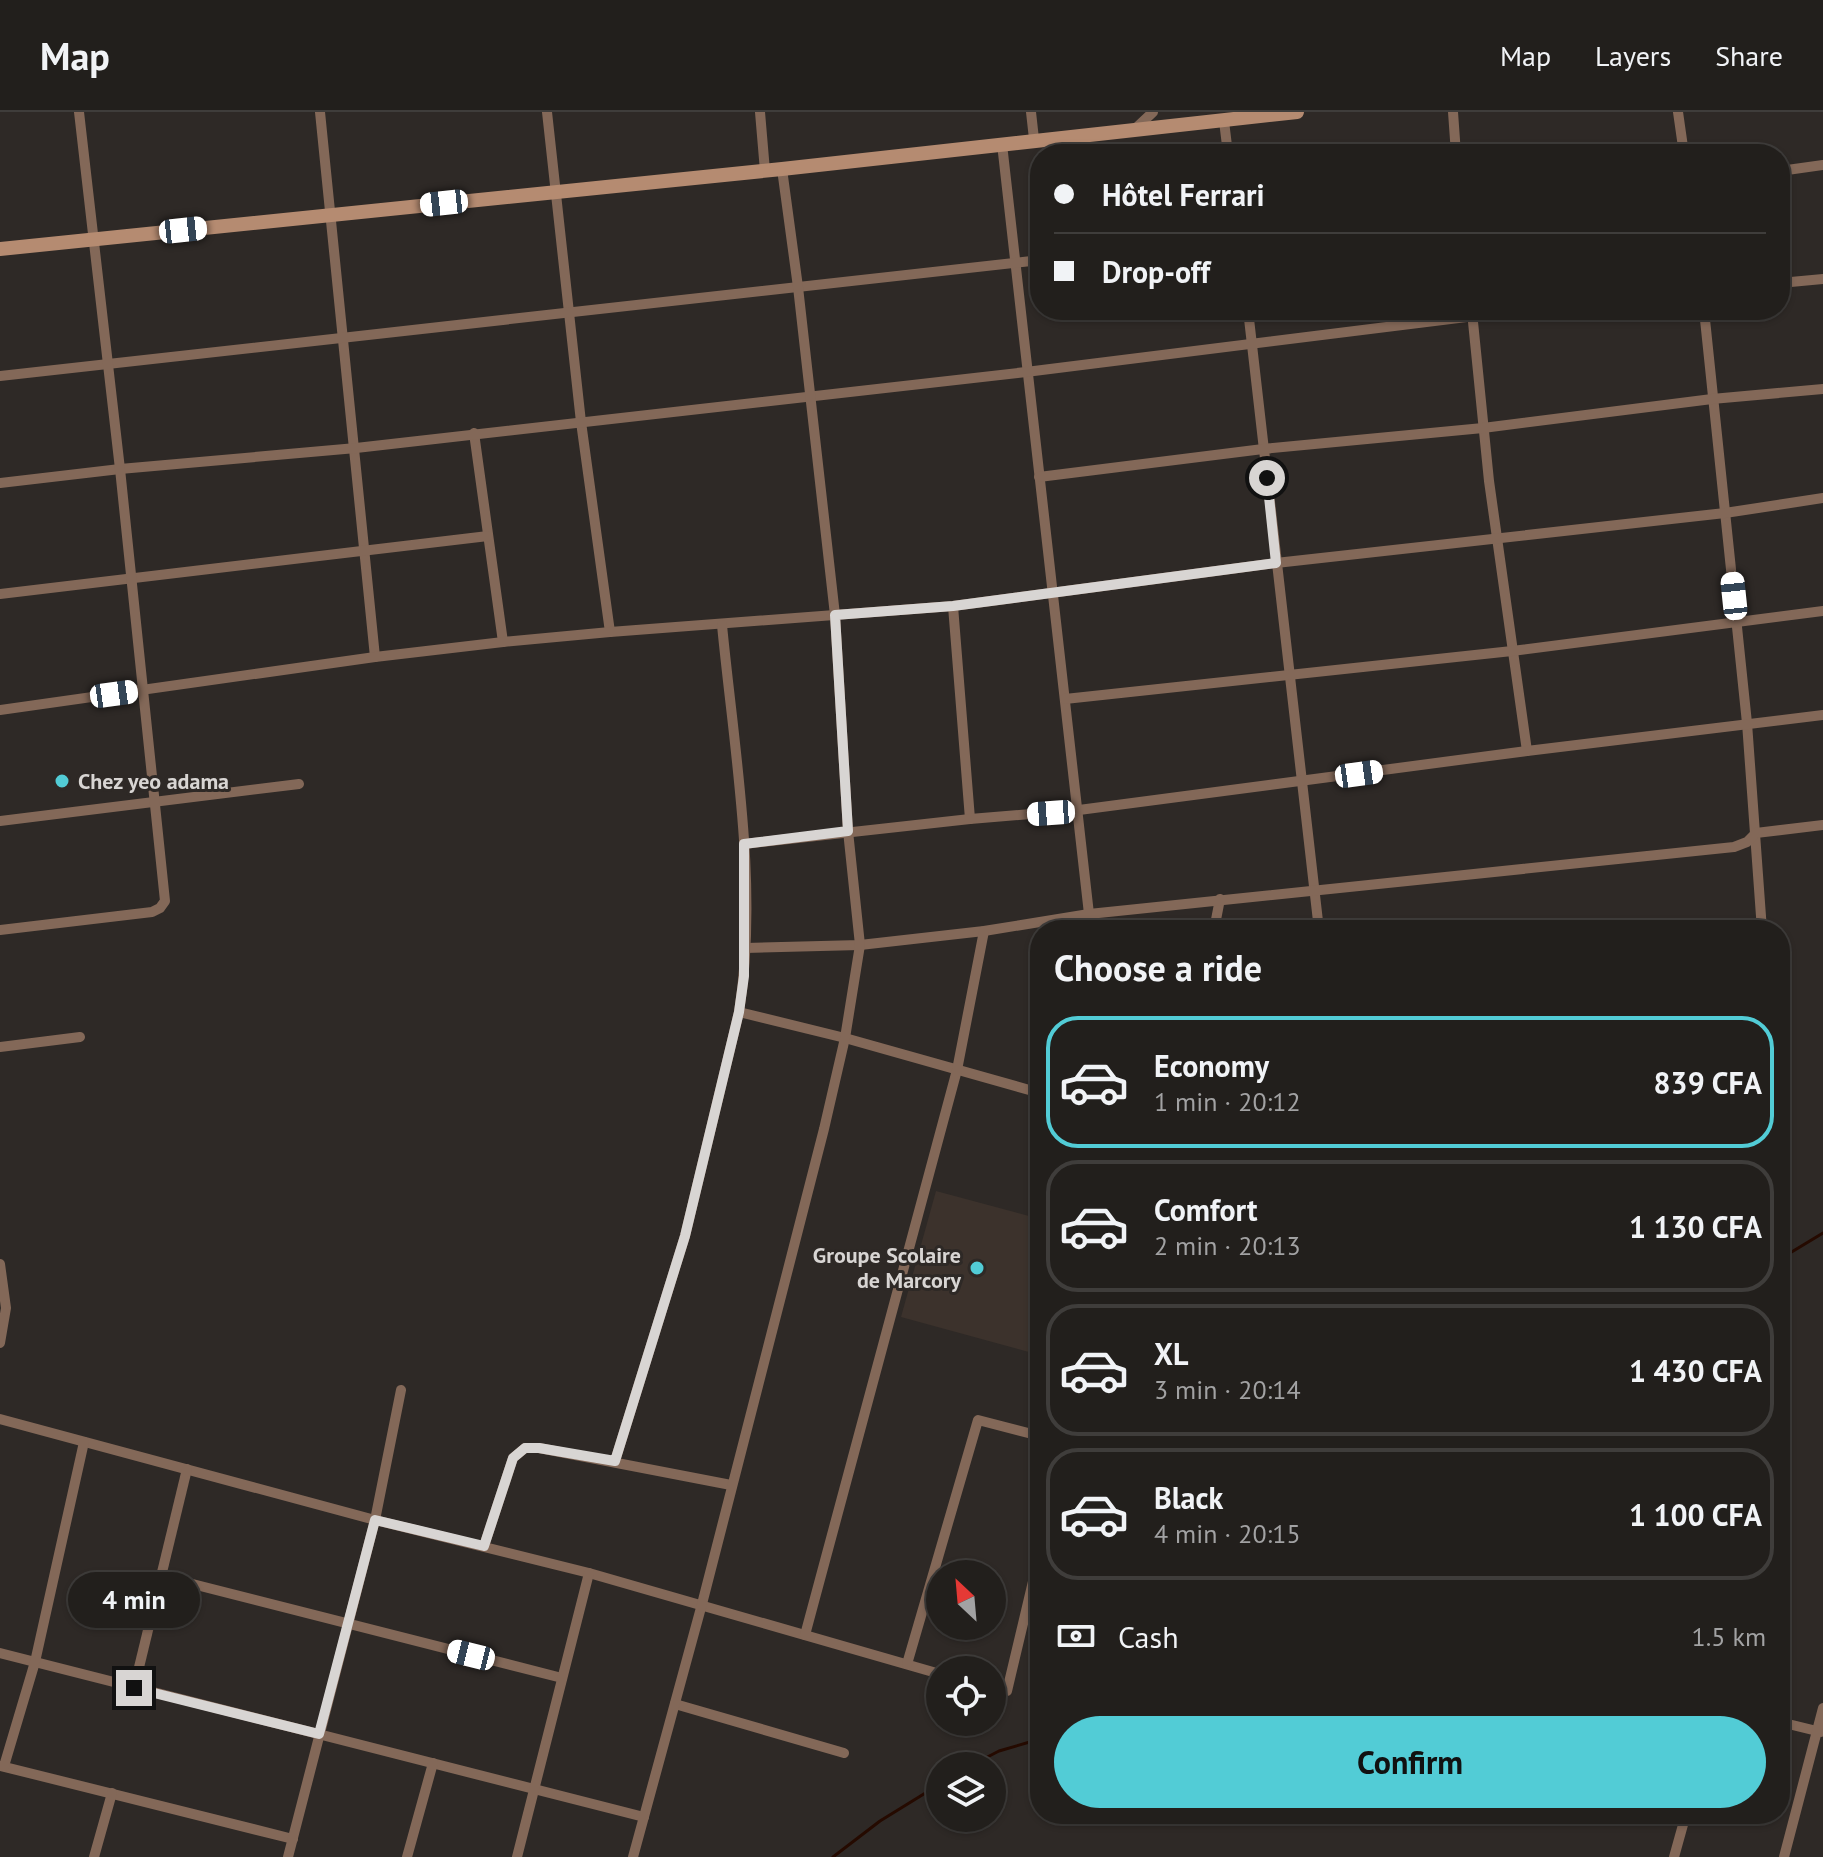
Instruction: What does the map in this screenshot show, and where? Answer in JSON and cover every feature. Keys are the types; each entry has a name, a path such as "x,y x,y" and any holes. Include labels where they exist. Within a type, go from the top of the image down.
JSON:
{"street":[{"path":"0,930 152,912 165,901 79,112"},
{"path":"320,112 375,657"},
{"path":"547,112 581,422 610,632"},
{"path":"760,112 765,171"},
{"path":"1031,112 1034,139"},
{"path":"1134,130 1153,112"},
{"path":"0,249 765,171 1297,112"},
{"path":"1453,112 1455,144"},
{"path":"1678,112 1683,144"},
{"path":"1224,121 1227,144"},
{"path":"1002,144 1089,914"},
{"path":"1790,170 1823,165"},
{"path":"633,1857 702,1604 845,1038 860,945 848,831 835,615 782,169"},
{"path":"0,376 1030,261"},
{"path":"1790,282 1823,279"},
{"path":"1249,320 1318,920"},
{"path":"0,483 356,448 1026,372 1422,320"},
{"path":"1473,320 1483,428 1527,751"},
{"path":"1705,320 1747,723 1761,920"},
{"path":"1039,477 1263,449 1483,428 1712,399 1823,389"},
{"path":"474,433 503,642"},
{"path":"0,710 503,642 953,606 1276,563 1725,513 1823,498"},
{"path":"0,594 488,536"},
{"path":"953,606 970,819"},
{"path":"1065,699 1512,651 1823,611"},
{"path":"615,1461 685,1236 739,1012 744,976 744,844 722,625"},
{"path":"744,844 848,831 1079,810 1823,715"},
{"path":"0,821 299,784"},
{"path":"1052,920 1220,899 1734,847 1747,842 1756,833 1823,825"},
{"path":"1216,920 1220,899"},
{"path":"745,948 860,945 1030,924"},
{"path":"805,1635 957,1070 984,931"},
{"path":"739,1012 845,1038 1030,1090"},
{"path":"0,1047 80,1037"},
{"path":"0,1264 6,1308 0,1343"},
{"path":"288,1857 375,1520 401,1390"},
{"path":"0,1419 375,1520 589,1573 926,1670"},
{"path":"907,1664 978,1420 1030,1433"},
{"path":"84,1442 35,1662 2,1766 293,1839"},
{"path":"484,1546 513,1458 525,1448 615,1461 731,1485"},
{"path":"134,1688 187,1469"},
{"path":"517,1857 589,1573"},
{"path":"161,1576 562,1678"},
{"path":"1006,1691 1030,1594"},
{"path":"0,1653 644,1817"},
{"path":"675,1704 844,1753"},
{"path":"1784,1857 1820,1732 1823,1708"},
{"path":"1790,1724 1820,1732"},
{"path":"407,1857 433,1763"},
{"path":"94,1857 112,1793"},
{"path":"1674,1857 1683,1824"}],"shaded area":[{"name":"Groupe Scolaire de Marcory","path":"936,1191 1030,1216 1030,1352 901,1317"}],"waterway":[{"path":"1790,1253 1823,1233"},
{"path":"997,1752 1030,1742"},
{"path":"833,1857 880,1821 926,1793"}],"place":[{"name":"Chez yeo adama","path":"62,781"},
{"name":"Groupe Scolaire de Marcory","path":"977,1268"}],"route":[{"path":"134,1688 319,1734 375,1520 484,1546 513,1458 525,1448 615,1461 685,1236 739,1012 745,948 744,844 848,831 835,615 953,606 1276,563 1267,478"}]}
